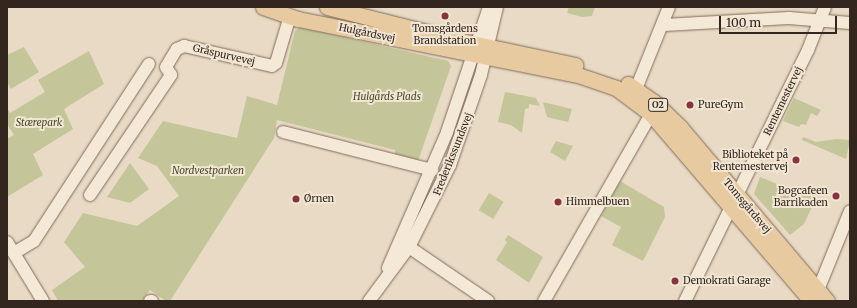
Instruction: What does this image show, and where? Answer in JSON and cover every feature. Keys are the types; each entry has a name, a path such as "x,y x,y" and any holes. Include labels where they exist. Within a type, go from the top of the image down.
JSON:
{"main road":[{"name":"Hulgårdsvej","path":"263,7 290,16 480,51"},
{"name":"Hulgårdsvej","path":"327,7 480,51"},
{"name":"Tomsgårdsvej","path":"480,51 581,66 610,76 636,89 680,127 735,201"},
{"name":"Tomsgårdsvej","path":"480,51 601,82 630,97 651,114 735,201 819,297"}],"street":[{"name":"Frederikssundsvej","path":"369,301 433,203 463,131 489,7"},
{"name":"Frederikssundsvej","path":"405,244 432,170 497,7"},
{"path":"636,89 664,25 670,7"},
{"name":"Rentemestervej","path":"685,301 735,201 826,7"},
{"name":"Gråspurvevej","path":"90,195 171,75 166,67 177,49 184,46 272,66 276,63 290,16"},
{"path":"664,25 758,19 821,20 850,23"},
{"path":"14,253 34,240 150,64"},
{"path":"544,301 651,114"},
{"path":"284,132 432,170"},
{"path":"819,297 850,211"},
{"path":"7,242 42,300"},
{"path":"405,244 488,301"}],"green space":[{"path":"569,7 595,7 592,16 582,17 567,13"},
{"path":"300,27 448,61 451,66 418,161 395,155 395,150 277,120 274,138 170,301 166,301 150,290 142,301 58,301 52,290 85,267 64,242 83,213 137,226 179,196 157,166 138,158 163,121 237,138 247,96 277,105 295,31"},
{"path":"24,47 39,72 11,89 7,82 7,55"},
{"name":"Stærepark","path":"89,51 104,84 64,109 73,129 33,154 43,175 7,197 7,139 14,135 7,124 7,108 10,113 45,92 38,80"},
{"path":"505,92 536,98 540,106 529,104 529,108 525,109 522,133 511,125 498,122"},
{"path":"794,98 821,110 817,116 811,113 806,125 801,124 799,127 783,121"},
{"path":"543,102 572,109 568,122 547,117"},
{"path":"803,137 816,142 836,139 850,140 846,159 802,140"},
{"path":"556,141 573,146 565,161 550,152"},
{"path":"130,163 149,189 130,203 107,197"},
{"path":"760,177 799,193 801,189 817,196 804,224 790,235 754,194"},
{"path":"620,181 664,207 665,217 643,261 612,245 621,227 601,216"},
{"path":"489,193 504,202 493,219 479,210"},
{"path":"508,235 543,257 529,283 496,260 507,242 505,240"}],"place":[{"name":"Tomsgårdens Brandstation","path":"445,16"},
{"name":"PureGym","path":"690,105"},
{"name":"Biblioteket på Rentemestervej","path":"796,160"},
{"name":"Bogcafeen Barrikaden","path":"836,196"},
{"name":"Ørnen","path":"296,199"},
{"name":"Himmelbuen","path":"558,202"},
{"name":"Demokrati Garage","path":"675,281"}],"park label":[{"name":"Hulgårds Plads","path":"387,97"},
{"name":"Nordvestparken","path":"208,171"}]}
